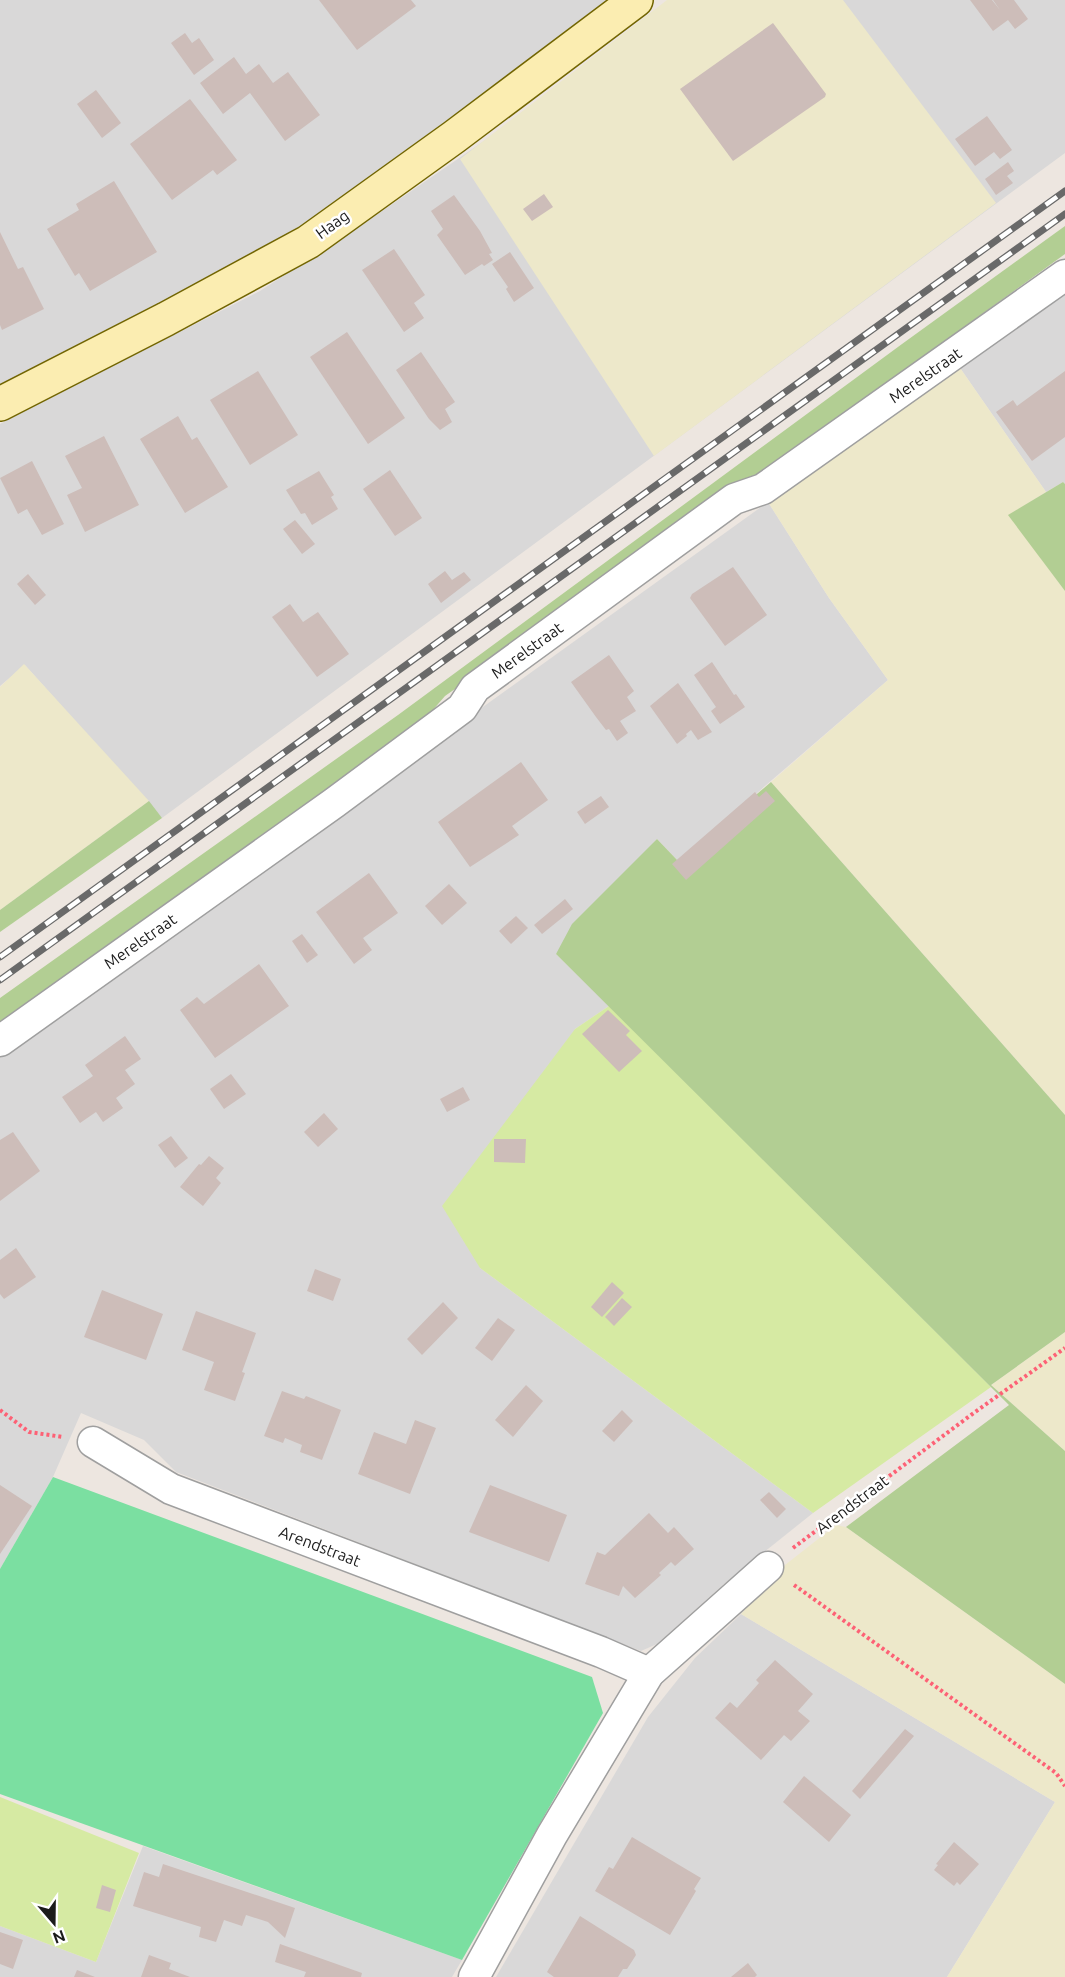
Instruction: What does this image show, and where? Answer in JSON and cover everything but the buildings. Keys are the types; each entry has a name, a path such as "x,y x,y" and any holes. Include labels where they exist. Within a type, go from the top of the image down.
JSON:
{"street":[{"name":"Haag","path":"0,404 166,319 308,242 454,137 636,0"},
{"name":"Merelstraat","path":"0,1041 334,803 462,708 475,688 734,499 763,489 1065,275"},
{"name":"Arendstraat","path":"93,1442 171,1489 602,1652 649,1673"},
{"path":"474,1977 552,1835 649,1673 768,1567"}],"path":[{"name":"Arendstraat","path":"768,1567 975,1412 1065,1348"},
{"path":"0,1410 29,1431 93,1442"},
{"path":"768,1567 1056,1773 1065,1786"}],"shaded area":[{"path":"0,0 613,0 343,199 237,266 0,386"},
{"path":"667,0 843,0 996,203 654,456 460,159"},
{"path":"672,0 1065,0 1065,153 162,818 25,665 0,686 0,424 260,291 359,227 481,143"},
{"path":"1065,288 1065,484 1063,482 1046,492 958,365"},
{"path":"958,365 1046,492 1019,509 1013,520 1065,591 1065,1115 771,782 888,680 829,598 768,502"},
{"path":"768,502 829,598 888,680 678,861 657,839 556,954 609,1006 575,1029 480,1268 813,1513 724,1584 657,1644 641,1651 176,1472 144,1440 81,1413 53,1477 0,1569 0,1054"},
{"path":"24,664 149,801 0,910 0,687"},
{"path":"1065,1332 1065,1451 991,1385"},
{"path":"836,1525 846,1527 1065,1684 1065,1977 947,1977 1055,1802 741,1614 785,1565"},
{"path":"741,1614 1055,1802 947,1977 496,1977 648,1717 695,1658"},
{"path":"143,1846 462,1960 452,1977 0,1977 0,1926 96,1962"}],"green space":[{"path":"1065,226 1065,254 765,471 445,696 419,726 0,1025 0,998 398,715"},
{"path":"1063,482 1065,484 1065,591 1008,515"},
{"path":"771,782 1065,1115 1065,1332 991,1385 1065,1451 1065,1684 846,1527 1009,1405 556,954 572,924 657,839 678,861"},
{"path":"149,801 162,818 0,932 0,910"},
{"path":"609,1006 991,1387 813,1513 480,1268 442,1206 575,1029"},
{"path":"53,1477 592,1677 603,1713 462,1960 0,1794 0,1569"},
{"path":"0,1797 139,1853 96,1962 0,1926"}],"railway":[{"path":"0,957 1065,191"},
{"path":"0,980 1065,214"}]}
